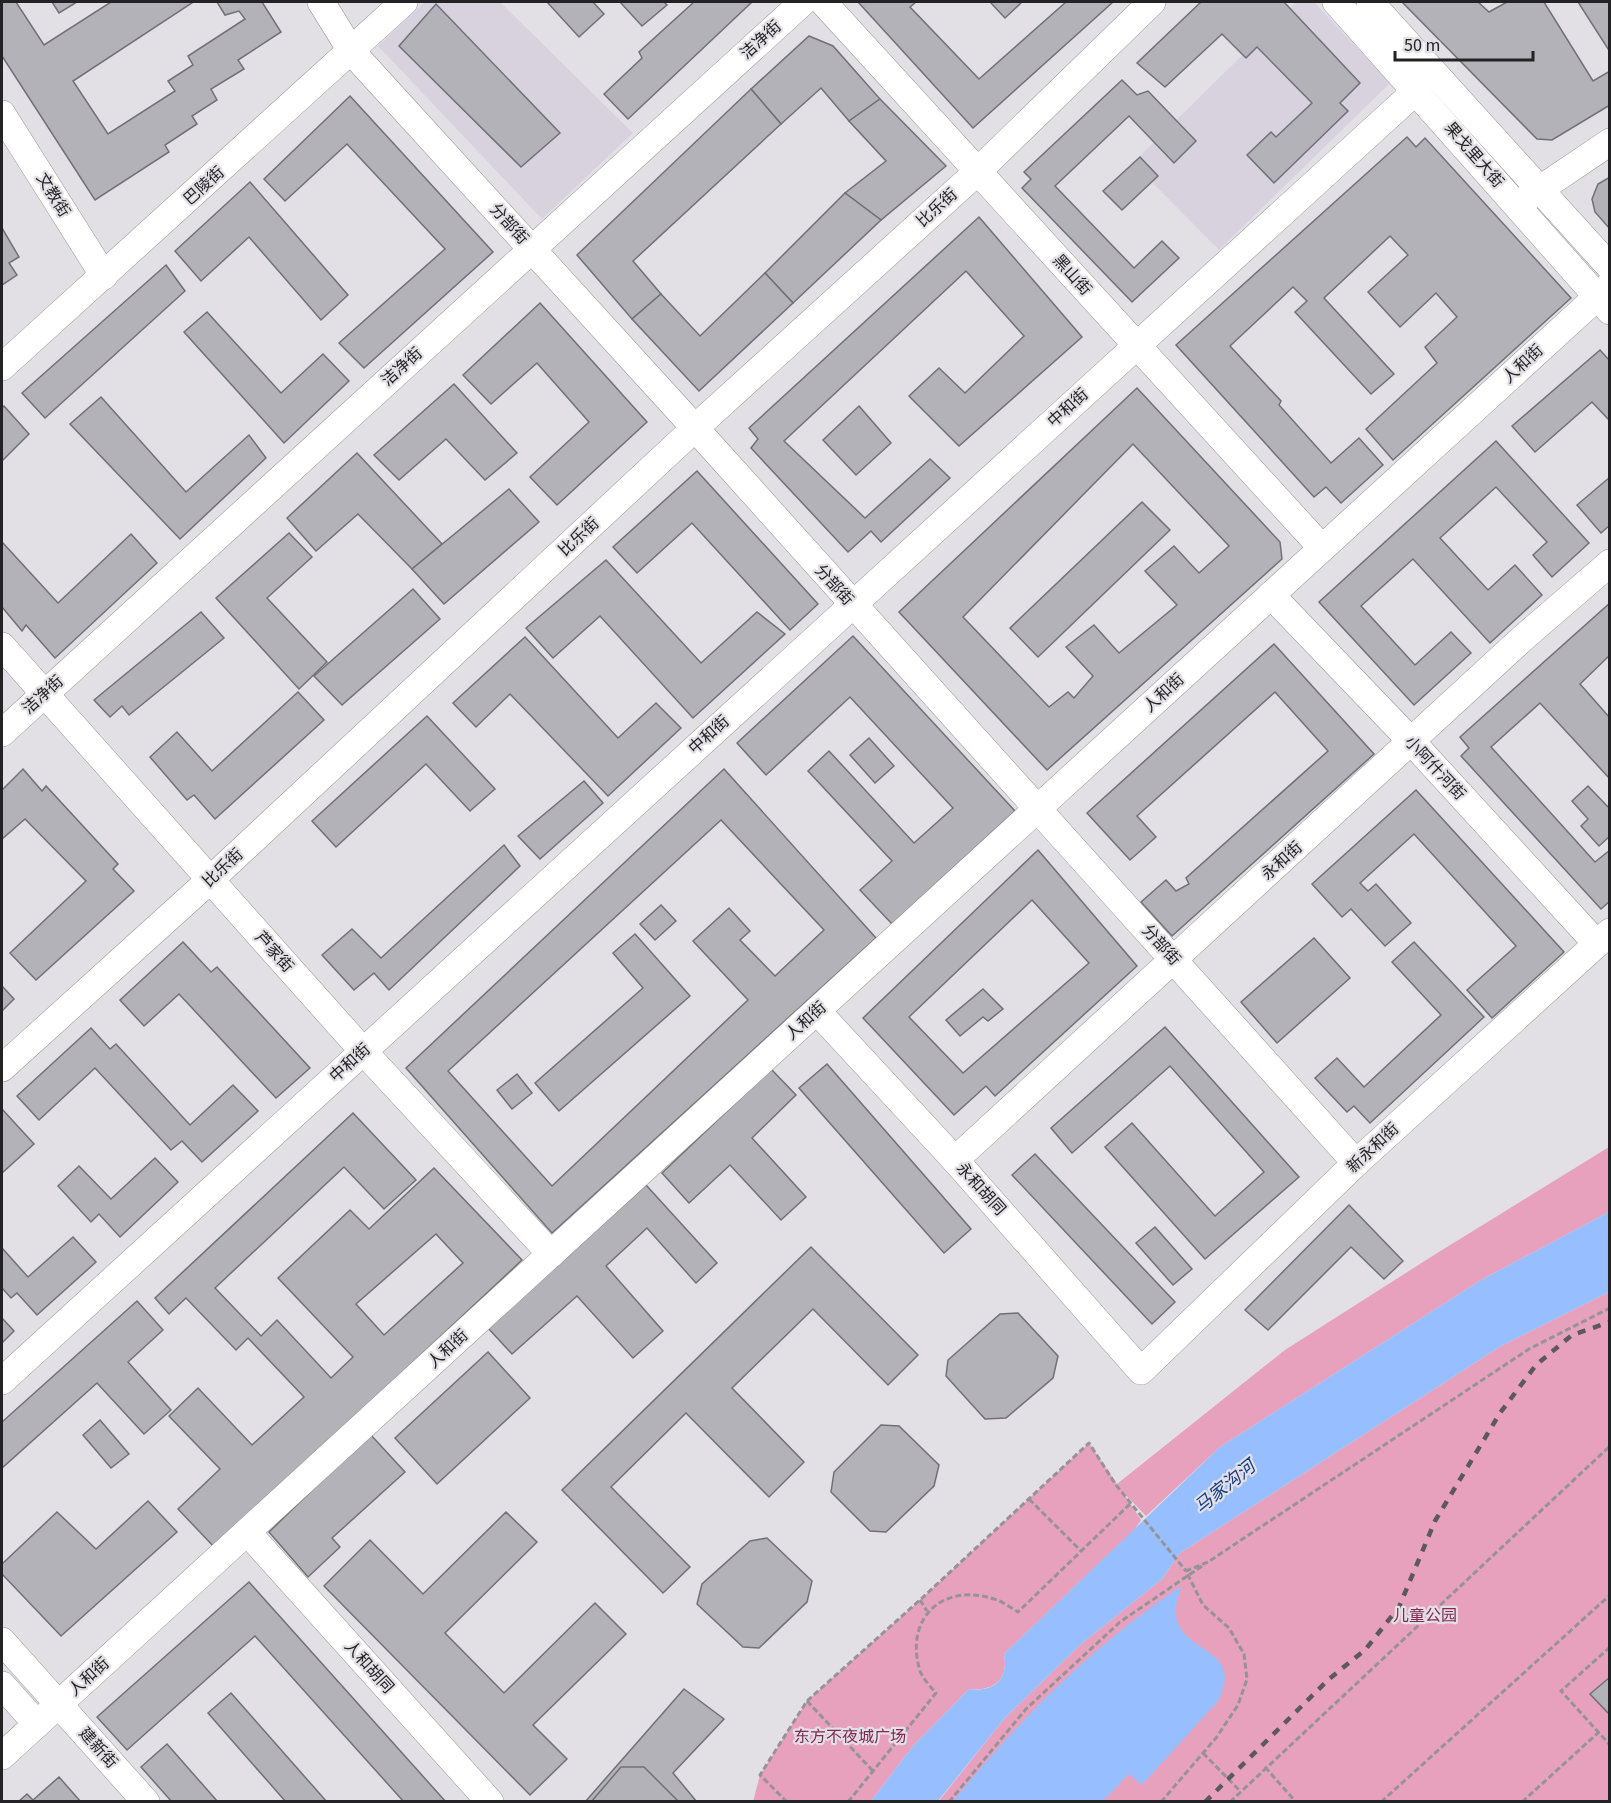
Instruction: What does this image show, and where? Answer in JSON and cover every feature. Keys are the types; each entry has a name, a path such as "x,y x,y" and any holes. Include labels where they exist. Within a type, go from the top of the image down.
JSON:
{"street":[{"name":"分部街","path":"321,2 352,52 695,428 1356,1163"},
{"name":"巴陵街","path":"2,367 352,52 404,2"},
{"name":"洁净街","path":"2,733 803,2"},
{"name":"黑山街","path":"823,2 1322,548"},
{"name":"比乐街","path":"2,1068 210,880 695,428 978,171 1152,2"},
{"name":"果戈里大街","path":"1336,2 1518,205 1605,297"},
{"name":"果戈里大街","path":"1370,2 1610,267"},
{"name":"中和街","path":"2,1381 1417,90"},
{"name":"文教街","path":"2,114 104,276"},
{"path":"1518,205 1538,188 1610,142"},
{"name":"人和街","path":"2,1756 1322,548 1605,297"},
{"name":"永和街","path":"954,1160 1523,638 1610,562"},
{"name":"小阿什河街","path":"1271,595 1603,938"},
{"name":"芦家街","path":"2,646 363,1051 551,1254"},
{"name":"新永和街","path":"1141,1371 1356,1163 1603,938"},
{"name":"永和胡同","path":"817,1011 954,1160 1141,1371"},
{"name":"人和胡同","path":"248,1533 490,1802"},
{"name":"建新街","path":"2,1641 146,1802"},
{"path":"2,1685 37,1724"}],"path":[{"path":"949,1802 1026,1709 1120,1622 1529,1349 1610,1308"},
{"path":"787,1802 760,1775 807,1701 1089,1443 1130,1503 1189,1575 1203,1605 1229,1628 1244,1654 1247,1679 1238,1705 1203,1753 1161,1802"},
{"path":"1230,1802 1610,1446"},
{"path":"1029,1498 1081,1551"},
{"path":"848,1802 936,1693 921,1673 916,1647 918,1631 927,1611 951,1596 968,1595 995,1599 1018,1612 1130,1503"},
{"path":"1186,1571 1208,1562"},
{"path":"1381,1802 1610,1595"},
{"path":"920,1600 927,1611"},
{"path":"1610,1647 1561,1691 1610,1744"},
{"path":"807,1701 873,1771"},
{"path":"1522,1802 1599,1732"},
{"path":"1203,1753 1240,1791"},
{"path":"1265,1767 1296,1802"}],"shaded area":[{"path":"425,2 500,2 633,133 542,219 378,46"},
{"path":"1296,2 1314,2 1390,83 1219,250 1133,163"}],"green space":[{"name":"东方不夜城广场","path":"1609,1147 1609,1212 1481,1280 1220,1447 1146,1516 1123,1492 1141,1520 1135,1529 1004,1654 1004,1670 998,1682 986,1688 969,1689 914,1745 871,1801 753,1802 760,1775 807,1701 1089,1443 1117,1484 1285,1350"},
{"name":"儿童公园","path":"1609,1292 1609,1801 938,1802 1004,1719 1080,1645 1162,1579 1180,1553 1501,1346"}],"water":[{"name":"马家沟河","path":"1609,1212 1609,1292 1501,1346 1180,1553 1162,1579 1080,1645 1004,1719 938,1801 871,1801 914,1745 969,1689 986,1689 998,1682 1004,1671 1004,1654 1220,1447 1481,1280"},
{"path":"1181,1586 1176,1611 1180,1627 1188,1637 1218,1660 1224,1670 1224,1683 1218,1701 1142,1785 1129,1774 1103,1801 953,1801 1031,1712 1059,1685 1117,1634"}],"building":[{"path":"2,2 16,2 44,45 111,2 192,3 73,81 108,134 175,91 168,81 193,65 188,56 245,19 239,11 225,15 217,2 262,2 281,32 238,60 244,69 211,89 217,100 192,116 197,124 165,145 169,152 95,200 2,56"},
{"path":"52,2 77,2 59,13"},
{"path":"547,2 593,2 604,14 579,37"},
{"path":"620,2 664,2 667,5 642,26"},
{"path":"694,2 752,2 628,119 604,94 642,58 639,52"},
{"path":"858,2 916,2 910,7 979,79 1066,2 1113,2 973,128"},
{"path":"990,2 1022,2 1005,18"},
{"path":"1201,2 1284,2 1360,83 1340,103 1348,111 1274,183 1247,155 1271,132 1276,137 1312,103 1257,47 1246,58 1222,34 1165,87 1137,63"},
{"path":"1402,2 1478,2 1489,12 1507,2 1544,2 1593,81 1610,71 1610,105 1552,140 1537,139"},
{"path":"1578,2 1610,2 1610,52"},
{"path":"436,4 560,133 521,167 399,46"},
{"path":"809,36 833,46 880,99 849,121 821,88 781,124 751,89"},
{"path":"1122,80 1137,95 1148,91 1196,141 1174,163 1129,116 1055,186 1134,268 1162,241 1179,258 1132,302 1022,188 1031,179 1024,172"},
{"path":"751,89 781,124 633,261 661,294 632,319 577,255"},
{"path":"350,96 493,252 364,368 339,343 445,249 347,144 285,201 264,179"},
{"path":"880,99 946,166 881,220 845,193 886,161 849,121"},
{"path":"1407,137 1416,147 1425,138 1571,298 1393,460 1366,429 1437,363 1425,347 1457,317 1436,293 1400,327 1368,292 1408,255 1390,236 1324,298 1394,374 1371,394 1295,312 1307,301 1293,287 1230,346 1281,401 1279,405 1331,463 1359,438 1383,465 1341,503 1326,487 1314,497 1176,345"},
{"path":"1140,157 1158,176 1122,210 1103,191"},
{"path":"1610,177 1610,229 1595,212 1592,199 1598,184"},
{"path":"250,182 348,295 321,320 249,237 201,281 175,251"},
{"path":"845,193 881,220 793,303 765,273"},
{"path":"979,217 1082,337 959,446 909,396 939,368 965,393 1024,336 966,271 784,441 865,518 930,459 950,478 881,542 871,531 848,552 751,448 758,439 749,428"},
{"path":"2,228 19,257 9,263 17,275 2,285"},
{"path":"166,265 185,291 45,418 22,393"},
{"path":"765,273 793,303 699,391 632,319 661,294 700,336"},
{"path":"540,303 647,422 557,505 530,477 589,422 537,363 491,404 463,375"},
{"path":"207,312 281,393 323,354 349,381 284,443 184,332"},
{"path":"1600,350 1610,361 1610,421 1592,402 1535,452 1512,426"},
{"path":"454,384 517,453 485,480 446,439 399,480 374,455"},
{"path":"1137,388 1280,542 1282,559 1047,770 899,612","holes":["1133,444 1229,546 1199,573 1174,546 1145,571 1177,605 1119,653 1094,625 1066,647 1093,676 1074,698 1068,692 1049,707 963,617"]},
{"path":"101,397 186,492 249,435 266,458 180,539 70,424"},
{"path":"4,406 29,434 2,461 2,408"},
{"path":"859,406 891,443 856,475 823,440"},
{"path":"1496,441 1589,543 1552,577 1533,555 1547,542 1496,487 1440,538 1488,590 1515,565 1542,595 1490,643 1413,559 1361,606 1415,665 1451,632 1471,653 1414,705 1319,602"},
{"path":"357,453 442,544 412,569 358,514 316,551 287,518"},
{"path":"697,471 818,604 790,630 692,523 637,573 613,547"},
{"path":"1610,477 1610,525 1601,533 1577,505"},
{"path":"509,489 539,522 444,604 412,569"},
{"path":"1142,502 1170,530 1038,657 1010,628"},
{"path":"289,533 312,557 267,598 327,662 299,689 216,598"},
{"path":"131,534 157,563 55,658 26,625 22,631 2,607 2,542 58,603"},
{"path":"606,560 701,663 757,612 785,634 693,718 600,616 553,658 526,628"},
{"path":"413,589 440,619 342,705 314,676"},
{"path":"1610,603 1610,655 1580,684 1610,718 1610,779 1540,703 1491,747 1595,862 1610,850 1610,901 1601,909 1461,756 1469,748 1460,737"},
{"path":"201,612 224,638 129,715 122,706 110,717 94,700"},
{"path":"853,636 1015,811 892,924 860,890 892,861 808,771 829,751 914,843 953,808 850,697 766,775 737,743"},
{"path":"525,637 618,738 656,703 681,728 608,796 510,694 476,727 453,703"},
{"path":"1274,644 1374,754 1172,936 1141,902 1166,880 1176,891 1189,884 1186,878 1328,751 1275,692 1137,816 1156,837 1130,860 1087,813"},
{"path":"298,692 324,720 215,819 194,795 187,800 150,757 177,732 212,771"},
{"path":"427,716 495,789 470,811 426,764 336,847 312,821"},
{"path":"869,738 894,766 875,783 850,755"},
{"path":"23,769 42,791 46,786 118,864 113,869 134,891 36,980 10,953 86,881 25,819 2,839 2,790"},
{"path":"724,769 876,938 552,1233 406,1068","holes":["721,820 824,930 775,976 740,940 750,931 729,908 693,941 748,1000 552,1186 448,1071"]},
{"path":"584,781 603,803 540,859 518,836"},
{"path":"1588,786 1610,809 1610,836 1599,846 1581,826 1588,819 1572,801"},
{"path":"1416,790 1564,952 1492,1018 1467,990 1516,946 1414,834 1360,883 1368,891 1376,884 1411,923 1385,946 1351,909 1342,917 1312,884"},
{"path":"504,845 520,866 389,990 374,973 354,990 322,955 352,929 381,958"},
{"path":"1038,850 1137,966 995,1096 986,1086 954,1115 863,1018","holes":["1032,900 1089,963 963,1073 909,1017"]},
{"path":"661,905 676,921 655,940 640,924"},
{"path":"635,934 690,996 559,1111 535,1083 643,988 613,953"},
{"path":"1314,938 1350,978 1277,1043 1241,1002"},
{"path":"183,942 211,972 217,967 310,1068 276,1098 179,994 144,1026 120,1000"},
{"path":"1414,942 1484,1017 1370,1123 1354,1106 1347,1112 1315,1078 1337,1058 1364,1087 1441,1015 1392,962"},
{"path":"2,986 14,999 2,1011"},
{"path":"983,989 1003,1009 988,1021 983,1017 960,1036 946,1020"},
{"path":"1165,1027 1299,1177 1205,1259 1105,1147 1132,1123 1215,1216 1264,1172 1170,1066 1072,1153 1051,1128"},
{"path":"91,1028 110,1049 116,1044 190,1125 233,1085 258,1111 202,1162 182,1141 171,1150 95,1068 39,1120 17,1096"},
{"path":"827,1064 971,1229 944,1253 799,1088"},
{"path":"771,1069 796,1095 752,1138 806,1197 781,1220 730,1165 689,1203 662,1173"},
{"path":"517,1074 532,1093 512,1109 497,1090"},
{"path":"2,1109 34,1144 2,1173"},
{"path":"353,1113 416,1180 384,1209 344,1167 215,1288 261,1336 277,1320 331,1378 353,1357 278,1278 350,1210 369,1229 434,1168 522,1260 215,1548 178,1509 220,1469 169,1416 198,1388 252,1445 304,1397 248,1338 236,1350 186,1298 169,1314 155,1298","holes":["436,1234 463,1263 384,1335 356,1304"]},
{"path":"1035,1154 1175,1302 1152,1324 1012,1175"},
{"path":"155,1158 178,1182 120,1237 99,1214 91,1222 58,1186 79,1166 111,1199"},
{"path":"646,1185 717,1263 696,1283 647,1228 606,1266 663,1331 633,1358 577,1296 512,1354 488,1328"},
{"path":"1349,1205 1403,1261 1384,1279 1351,1247 1268,1330 1245,1310"},
{"path":"1155,1227 1192,1269 1173,1285 1136,1243"},
{"path":"73,1237 96,1262 37,1315 17,1293 11,1298 2,1288 2,1248 28,1277"},
{"path":"811,1247 918,1355 888,1385 813,1309 732,1388 804,1462 769,1497 686,1413 611,1487 690,1567 663,1593 562,1490"},
{"path":"137,1301 163,1330 128,1362 171,1410 144,1434 97,1383 2,1468 2,1422"},
{"path":"1018,1313 1058,1356 1053,1378 1006,1418 985,1419 946,1376 948,1360 1000,1314"},
{"path":"2,1318 14,1331 2,1343"},
{"path":"488,1352 530,1398 437,1484 395,1438"},
{"path":"100,1420 129,1454 111,1468 83,1435"},
{"path":"881,1425 899,1426 939,1465 934,1486 886,1532 870,1531 831,1492 834,1472"},
{"path":"370,1434 405,1472 332,1538 340,1547 308,1577 269,1532"},
{"path":"148,1501 177,1532 61,1636 2,1574 2,1564 57,1512 96,1549"},
{"path":"506,1512 537,1542 445,1633 504,1693 595,1603 626,1634 533,1725 567,1759 530,1795 324,1586 370,1540 423,1594"},
{"path":"767,1538 812,1581 807,1602 759,1648 743,1647 697,1604 702,1584 750,1541"},
{"path":"249,1582 446,1802 404,1802 255,1636 127,1750 97,1717"},
{"path":"1610,1677 1610,1715 1590,1694"},
{"path":"684,1689 724,1719 673,1773 697,1802 585,1802"},
{"path":"231,1693 327,1802 286,1802 208,1713"},
{"path":"167,1744 218,1802 172,1802 141,1767"},
{"path":"621,1767 644,1767 679,1802 591,1802"},
{"path":"59,1777 81,1802 18,1802 27,1794 33,1800"}],"railway":[{"path":"1205,1802 1329,1679 1365,1650 1399,1607 1435,1521 1500,1413 1536,1365 1572,1335 1610,1322"}]}
